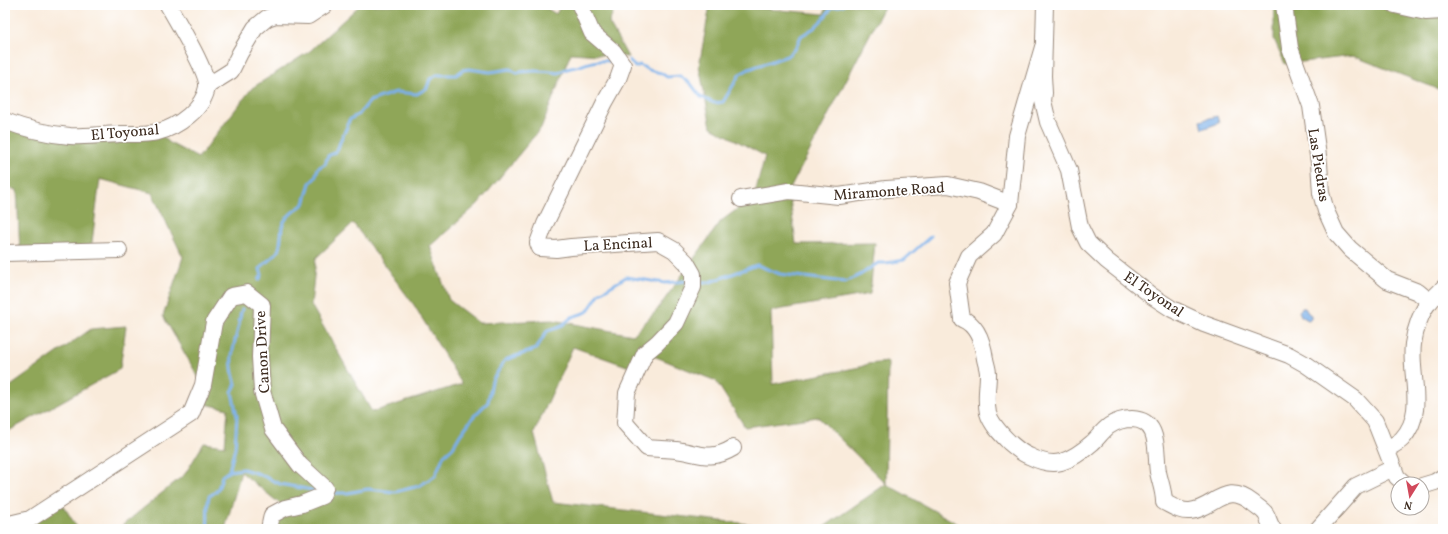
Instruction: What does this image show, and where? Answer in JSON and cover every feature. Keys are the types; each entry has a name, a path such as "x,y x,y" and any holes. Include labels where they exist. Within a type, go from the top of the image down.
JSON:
{"street":[{"path":"168,5 190,44 208,86 231,71 255,28 266,18 276,15 308,16 325,5"},
{"name":"La Encinal","path":"580,5 592,33 613,51 622,65 618,79 605,102 545,224 538,243 540,248 556,249 658,241 674,250 686,262 693,274 693,287 676,322 646,353 627,393 625,423 647,448 677,450 705,456 724,453 733,448"},
{"name":"El Toyonal","path":"1045,5 1043,101 1048,122 1069,170 1080,227 1088,243 1107,261 1152,296 1172,309 1204,324 1289,355 1355,399 1368,411 1375,421 1397,476"},
{"name":"Las Piedras","path":"1284,5 1290,48 1311,106 1319,163 1321,193 1326,211 1336,233 1350,249 1387,280 1418,292 1430,302"},
{"path":"1394,5 1426,12 1443,12"},
{"path":"1043,48 1017,136 1010,204 994,234 969,256 957,282 962,319 969,322 981,341 984,349 988,372 986,401 991,421 1001,434 1027,456 1054,464 1071,458 1092,443 1110,425 1126,419 1137,419 1149,426 1153,431 1164,502 1180,510 1190,511 1198,509 1222,496 1244,496 1265,513 1268,522 1273,529"},
{"name":"El Toyonal","path":"5,121 37,130 70,136 158,132 175,125 190,114 201,102 208,86"},
{"name":"Miramonte Road","path":"741,199 789,191 839,196 886,189 948,185 979,192 1010,204"},
{"path":"5,253 119,250"},
{"path":"1387,449 1402,439 1414,416 1416,402 1413,344 1418,324 1430,302 1440,293 1443,288"},
{"name":"Canon Drive","path":"5,525 30,519 191,414 203,385 214,322 231,296 247,293 262,305 260,357 262,391 273,429 300,464 325,488 322,496 302,504 285,508 272,514 270,529"},
{"path":"1318,529 1356,486 1394,468"},
{"path":"1430,484 1443,477"}],"green space":[{"path":"360,5 541,5 556,14 561,5 616,5 609,23 628,57 571,53 541,128 477,205 430,246 449,300 479,323 553,320 633,335 657,310 721,221 754,197 765,156 711,127 699,66 710,5 824,14 827,5 885,5 789,191 796,244 875,243 870,294 771,311 773,384 860,367 868,364 888,362 886,484 818,417 745,427 716,381 646,353 638,370 573,347 534,433 553,502 793,529 269,529 285,508 241,472 225,529 118,529 185,474 204,443 225,446 228,409 196,402 203,385 163,316 183,257 152,193 100,179 91,250 20,253 17,190 5,187 5,121 37,130 158,132 170,143 198,158 252,88 310,51","holes":["353,223 414,305 462,384 372,412 311,305 316,258"]},
{"path":"1274,5 1395,5 1443,11 1443,91 1353,56 1285,64 1274,39"},
{"path":"126,326 120,369 5,433 5,390 91,329"},
{"path":"886,484 967,529 821,529"},
{"path":"60,500 78,529 34,529 30,519"}],"water":[{"path":"1217,116 1219,123 1202,129 1200,121"},
{"path":"1302,308 1305,308 1311,315 1311,319 1308,320 1301,316 1299,311"}],"waterway":[{"path":"629,60 635,67 640,65 649,70 661,73 667,77 680,76 691,84 701,97 714,103 723,102 740,74 749,69 787,56 796,48 801,36 814,28 832,7 844,5"},
{"path":"259,280 262,275 260,269 278,252 283,223 294,211 304,204 310,183 315,178 318,168 325,164 328,156 337,149 349,120 359,114 370,101 396,92 417,94 427,88 430,79 437,75 456,75 463,70 469,69 490,72 510,69 517,73 526,71 558,73 567,68 577,67 591,62 609,61"},
{"path":"697,282 710,282 757,265 780,274 845,282 860,275 878,263 904,260 931,236"},
{"path":"335,493 347,493 368,489 395,492 419,486 435,476 444,455 453,447 474,416 488,402 492,381 505,360 536,349 547,331 560,327 572,317 587,312 600,293 626,277 665,283 687,281"},
{"path":"207,529 209,496 217,490 222,476 229,471 235,448 237,416 232,392 236,384 233,375 232,354 242,309"},
{"path":"229,471 243,469 259,474 280,484 317,491"}]}
